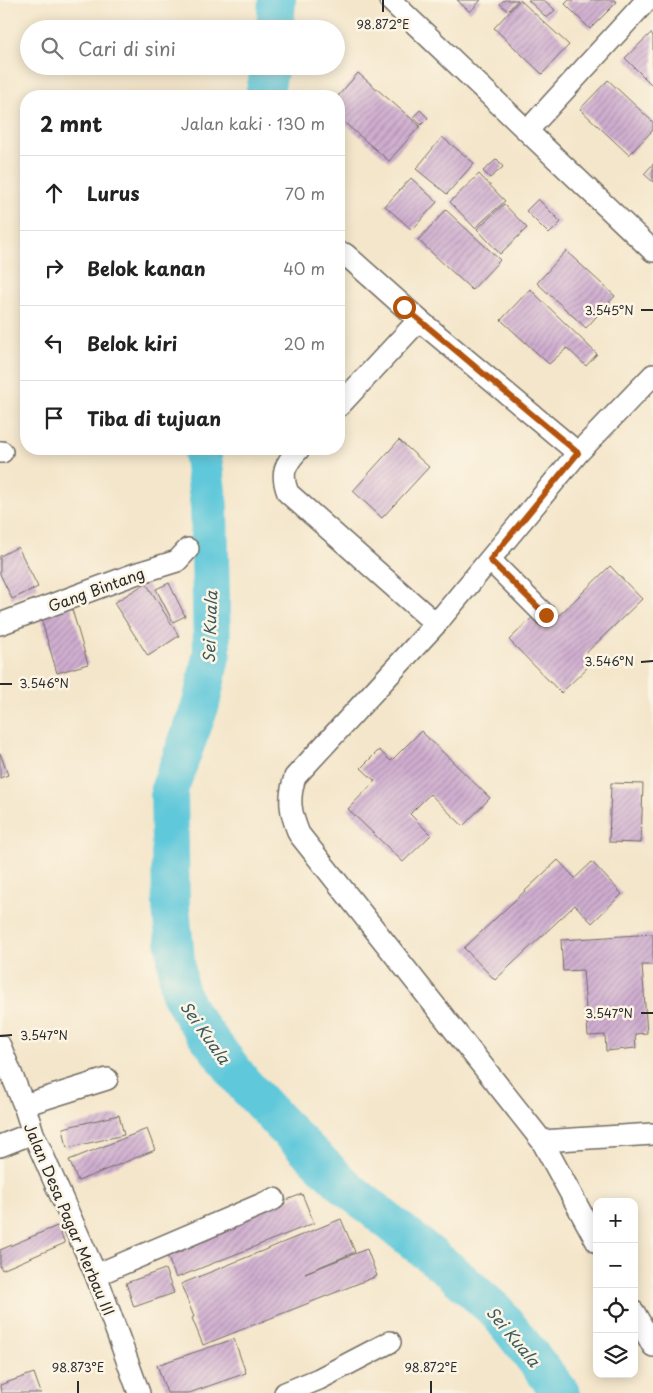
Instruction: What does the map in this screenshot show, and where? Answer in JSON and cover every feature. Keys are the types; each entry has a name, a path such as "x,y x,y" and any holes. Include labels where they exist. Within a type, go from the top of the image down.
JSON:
{"street":[{"path":"390,0 653,251"},
{"path":"528,130 647,0"},
{"path":"345,254 419,320 578,453"},
{"path":"345,400 419,320"},
{"path":"593,1235 542,1140 299,834 292,815 290,792 295,777 436,624 578,453 653,375"},
{"path":"294,455 289,460 284,472 284,482 288,493 436,624"},
{"name":"Gang Bintang","path":"0,624 135,574 177,561 188,549"},
{"path":"490,560 546,615"},
{"name":"Jalan Desa Pagar Merbau III","path":"0,1046 33,1133 96,1275 139,1393"},
{"path":"24,1106 107,1079"},
{"path":"0,1146 33,1133"},
{"path":"542,1140 653,1134"},
{"path":"96,1275 274,1199"},
{"path":"638,1319 653,1346"},
{"path":"284,1393 319,1379 390,1342"}],"building":[{"path":"457,0 481,0 470,12"},
{"path":"504,0 518,0 508,11 500,4"},
{"path":"520,0 569,45 542,74 494,28"},
{"path":"528,0 544,0 555,10 547,18"},
{"path":"569,0 614,0 617,2 590,29 565,4"},
{"path":"651,33 653,36 653,86 625,58"},
{"path":"358,73 420,126 389,161 345,123 345,90 343,90"},
{"path":"608,80 653,122 653,130 629,155 580,109"},
{"path":"420,110 428,118 421,125 413,117"},
{"path":"442,137 474,163 447,194 416,169"},
{"path":"497,159 503,167 490,178 483,171"},
{"path":"653,164 653,182 644,174"},
{"path":"479,174 505,201 475,228 450,202"},
{"path":"411,178 437,202 412,230 385,206"},
{"path":"538,199 561,222 549,234 526,211"},
{"path":"504,204 527,228 500,254 477,229"},
{"path":"446,210 500,260 472,290 418,240"},
{"path":"566,251 615,296 586,328 537,283"},
{"path":"530,289 597,354 586,366 567,348 549,364 501,320"},
{"path":"399,440 429,467 382,518 353,491"},
{"path":"18,547 38,587 12,599 0,574 0,556"},
{"path":"610,566 642,599 583,656 591,664 561,693 509,640 537,613 549,625"},
{"path":"146,583 179,636 148,656 114,603"},
{"path":"169,583 185,616 173,622 156,589"},
{"path":"71,606 88,664 57,673 40,615"},
{"path":"421,731 490,798 463,826 430,794 410,814 431,835 403,862 348,809 375,781 361,768 379,750 391,761"},
{"path":"0,753 8,775 0,778"},
{"path":"611,783 643,784 641,843 609,842"},
{"path":"558,860 575,878 592,862 622,894 592,923 575,905 495,980 464,948"},
{"path":"653,934 653,965 642,965 647,1033 635,1034 636,1048 606,1051 605,1035 588,1036 583,970 563,971 561,940"},
{"path":"119,1115 124,1135 67,1148 63,1128"},
{"path":"147,1129 155,1150 78,1181 69,1160"},
{"path":"302,1194 314,1223 176,1278 164,1248"},
{"path":"341,1219 355,1252 305,1273 367,1249 377,1276 203,1345 181,1284"},
{"path":"57,1226 65,1243 2,1270 0,1250"},
{"path":"165,1269 174,1293 134,1307 126,1283"},
{"path":"234,1339 246,1373 189,1393 167,1393 157,1365"},
{"path":"34,1373 41,1393 1,1393 0,1385"}],"waterway":[{"name":"Sei Kuala","path":"276,20 277,0"},
{"name":"Sei Kuala","path":"265,90 268,75"},
{"name":"Sei Kuala","path":"203,455 209,507 212,652 201,704 169,790 171,907 179,991 192,1016 244,1084 283,1126 348,1189 452,1272 497,1312 561,1393"}],"route":[{"path":"404,307 578,453 490,560 546,615"}]}
